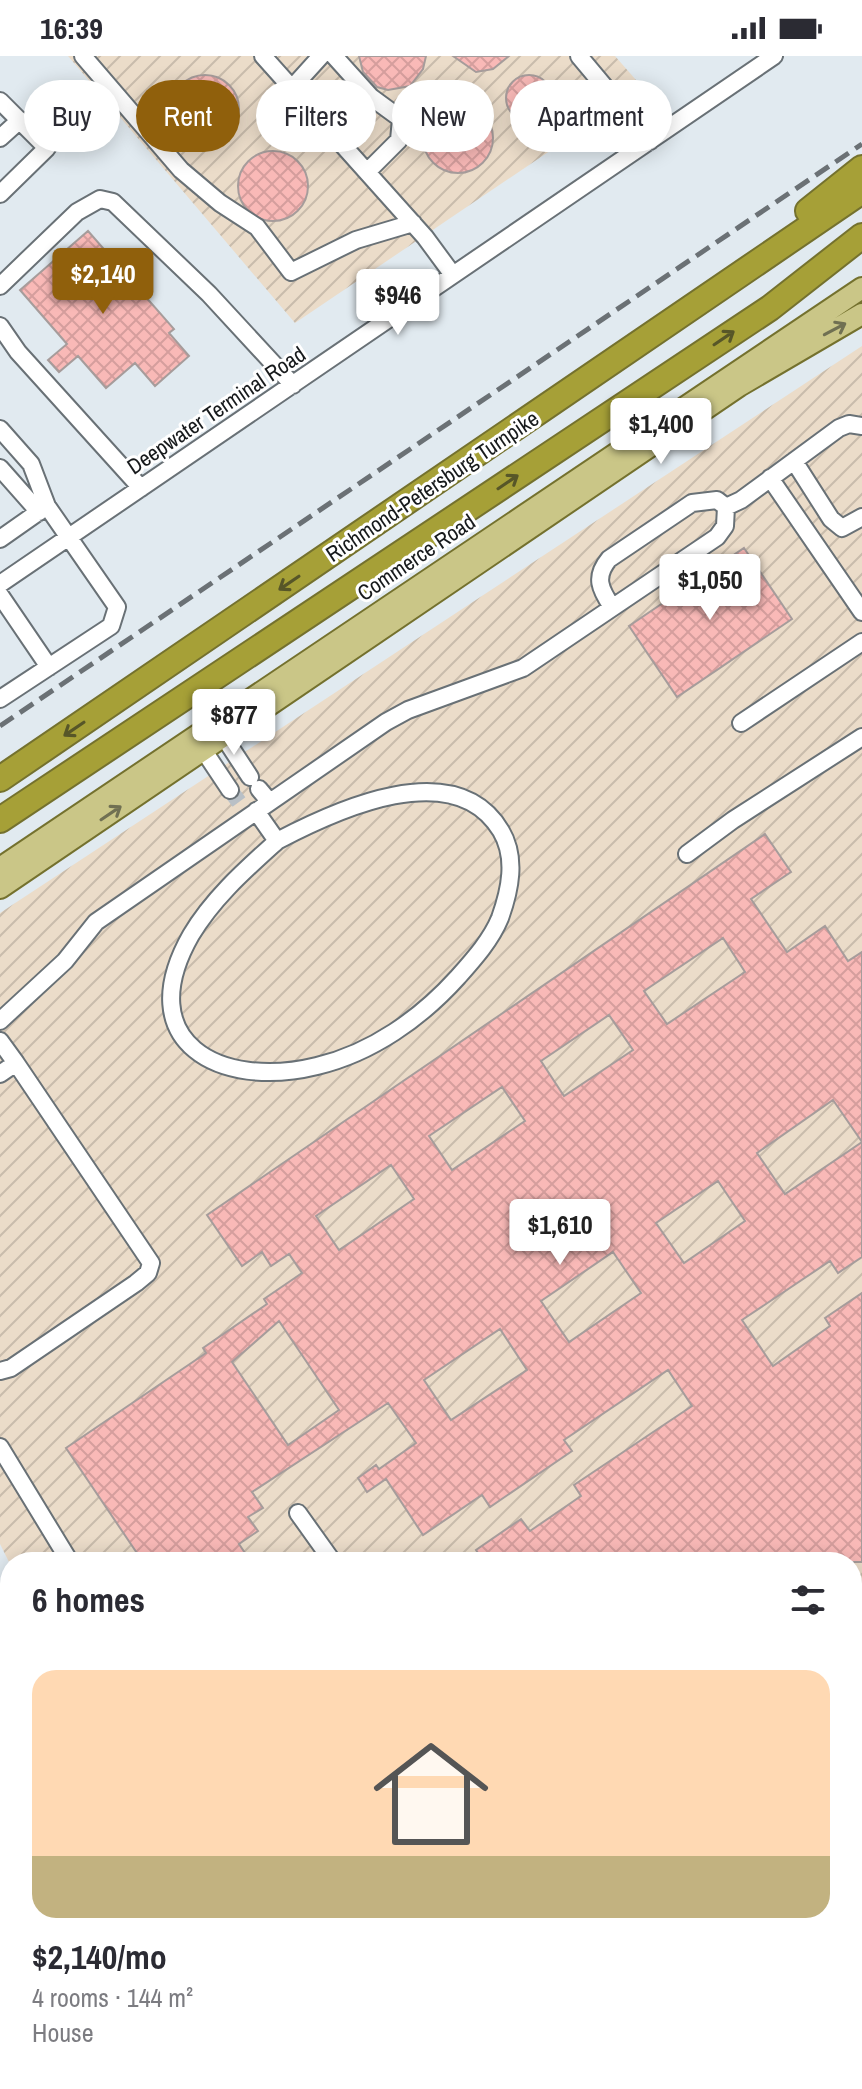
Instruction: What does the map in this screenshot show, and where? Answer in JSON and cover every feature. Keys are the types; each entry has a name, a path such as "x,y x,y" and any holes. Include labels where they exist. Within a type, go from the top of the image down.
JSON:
{"highway":[{"path":"636,348 862,168"},
{"name":"Richmond-Petersburg Turnpike","path":"0,779 862,191"},
{"name":"Richmond-Petersburg Turnpike","path":"0,820 770,308 862,236"}],"main road":[{"name":"Commerce Road","path":"220,730 711,386 862,288"},
{"name":"Commerce Road","path":"0,868 199,744 739,386 862,314"},
{"name":"Commerce Road","path":"0,888 199,744"}],"street":[{"path":"83,56 181,170 220,203 257,227 291,272 356,240 413,223"},
{"path":"263,56 285,80"},
{"path":"299,80 321,56"},
{"path":"334,56 371,97 401,119 399,140 368,171"},
{"path":"579,56 599,80"},
{"name":"Deepwater Terminal Road","path":"672,126 774,56"},
{"path":"0,101 47,148 0,194"},
{"path":"0,138 20,120"},
{"path":"351,152 413,223 453,275"},
{"name":"Deepwater Terminal Road","path":"0,584 634,152"},
{"path":"0,286 77,212 100,199 113,202 209,294 293,385"},
{"path":"0,326 18,352 141,488"},
{"path":"726,507 839,428 849,424 862,426"},
{"path":"0,429 31,464 43,509"},
{"path":"794,461 831,519 842,528 862,517"},
{"path":"0,468 69,537 117,607 111,626 0,699"},
{"path":"770,478 862,612"},
{"path":"612,607 599,582 601,569 609,559 692,503 717,500 726,507"},
{"path":"0,1021 65,961 96,922 250,798 420,705 523,668 717,537 725,526 726,507"},
{"path":"0,539 43,509"},
{"path":"0,595 49,667"},
{"path":"741,723 862,642"},
{"path":"220,730 250,798 277,841"},
{"path":"687,854 771,794 862,737"},
{"path":"199,744 250,798"},
{"path":"430,792 465,798 490,812 504,837 511,863 510,892 497,924 476,957 442,995 403,1027 360,1050 317,1066 283,1071 241,1070 213,1063 188,1046 176,1027 172,1000 174,977 192,933 214,901 277,841 315,821 386,796 430,792"},
{"path":"0,1041 151,1263 148,1273 136,1283 11,1368 0,1371"},
{"path":"0,1074 16,1063"},
{"path":"0,1447 64,1552"},
{"path":"298,1513 326,1552"}],"shaded area":[{"path":"68,56 615,56 636,80 510,80 510,152 548,152 295,323 150,152 240,152 240,80 136,80 136,136 120,117 120,80 88,80"},
{"path":"862,346 862,1552 4,1552 0,1544 0,913"}],"building":[{"path":"359,56 426,56 423,69 415,80 392,80 392,89 377,87 376,80 370,80 363,72"},
{"path":"453,56 509,56 493,69 476,72"},
{"path":"198,75 224,80 186,80"},
{"path":"529,75 542,80 516,80"},
{"path":"510,86 510,110 506,98"},
{"path":"266,152 280,152 292,157 298,161 307,179 307,193 302,205 298,211 280,220 266,220 254,215 248,211 239,193 239,179 244,167 248,161"},
{"path":"426,152 490,152 477,167 458,173 439,167"},
{"path":"88,231 174,329 169,333 189,356 155,386 135,363 106,388 78,356 59,372 48,360 67,344 20,290"},
{"path":"744,548 792,619 677,697 629,626"},
{"path":"765,834 791,872 751,899 787,952 825,926 848,961 862,952 862,1142 862,1257 838,1273 830,1261 742,1320 773,1366 830,1326 825,1318 862,1293 862,1552 477,1552 521,1519 530,1531 581,1496 574,1485 692,1406 668,1370 564,1440 572,1451 490,1507 482,1495 423,1535 386,1479 367,1492 358,1478 376,1465 379,1469 416,1443 388,1403 252,1492 263,1508 248,1517 258,1531 239,1544 244,1552 136,1552 66,1448 206,1353 203,1348 267,1304 264,1299 302,1273 289,1254 271,1266 262,1252 242,1266 207,1215","holes":["723,938 745,972 667,1024 644,991","609,1015 633,1050 564,1096 541,1061","502,1087 525,1121 452,1170 429,1136","833,1100 862,1142 785,1194 757,1153","391,1165 414,1199 339,1250 316,1216","718,1181 745,1221 684,1263 656,1223","613,1252 641,1293 569,1342 541,1301","279,1321 339,1410 288,1445 232,1362","500,1329 527,1370 451,1420 424,1380"]}],"tunnel":[{"path":"230,790 239,802"}],"railway":[{"path":"0,726 862,144"}]}
